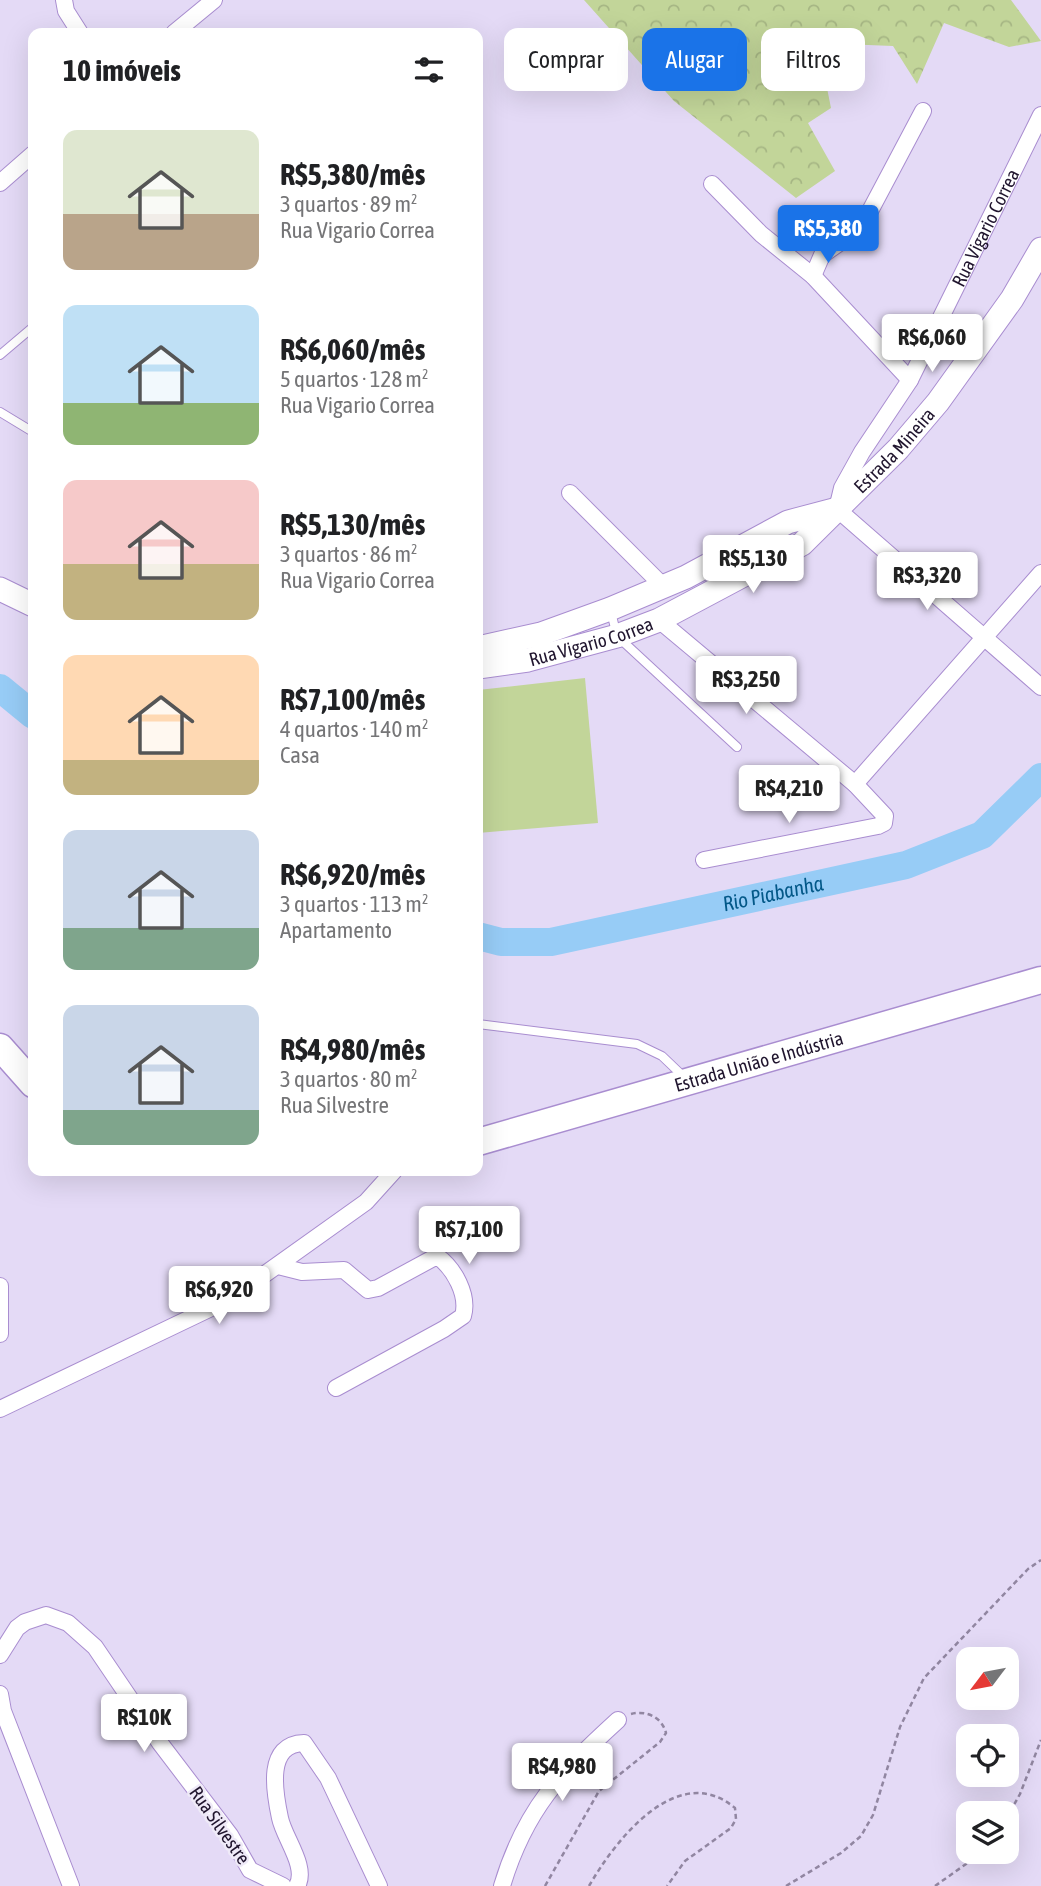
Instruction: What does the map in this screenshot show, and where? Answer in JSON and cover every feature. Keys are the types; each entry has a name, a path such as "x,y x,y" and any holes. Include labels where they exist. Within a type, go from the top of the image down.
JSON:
{"main road":[{"name":"Estrada União e Indústria","path":"483,1141 1041,980"},
{"path":"0,1047 28,1078"}],"street":[{"path":"64,0 66,11 77,28"},
{"path":"180,28 214,0"},
{"path":"813,276 821,255 861,228 923,111"},
{"name":"Rua Vigario Correa","path":"483,666 528,660 617,636 659,620 802,544 837,509 842,488 862,452 909,380 1041,115"},
{"path":"0,183 28,158"},
{"path":"712,184 761,234 813,276 909,380"},
{"name":"Estrada Mineira","path":"837,509 898,449 938,402 1012,299 1041,249"},
{"path":"570,493 663,586"},
{"path":"837,509 1041,687"},
{"name":"Rua Vigario Correa","path":"483,647 541,634 610,609 663,586 788,522 837,509"},
{"path":"855,784 1041,573"},
{"path":"0,589 28,603"},
{"path":"659,620 855,784 885,816 884,823 878,826 704,860"},
{"path":"0,1409 209,1311 278,1266 366,1202 389,1176"},
{"path":"278,1266 302,1272 344,1270 368,1290 378,1288 437,1256 446,1263 464,1295 463,1316 336,1388"},
{"path":"0,1286 0,1335"},
{"name":"Rua Silvestre","path":"0,1655 16,1628 25,1622 46,1615 68,1623 95,1647 160,1743 230,1835 250,1870 283,1886"},
{"path":"0,1694 3,1711 71,1886"},
{"path":"502,1886 527,1822 549,1790 566,1768 618,1720"},
{"path":"297,1886 300,1871 280,1819 275,1766 280,1751 290,1743 304,1742 328,1778 379,1886"}],"lane":[{"path":"0,355 28,331"},
{"path":"0,411 28,429"},
{"path":"610,609 617,636 737,747"},
{"path":"483,1025 539,1034 637,1044 662,1056 689,1083"}],"path":[{"path":"786,1886 841,1853 861,1836 873,1815 900,1727 924,1678 958,1639 1028,1569 1041,1560"},
{"path":"545,1886 599,1791 660,1742 666,1733 658,1718 642,1712 618,1720"},
{"path":"1016,1801 1041,1740"},
{"path":"589,1886 621,1841 650,1811 691,1792 712,1793 723,1798 735,1808 736,1819 731,1828 685,1861 667,1886"},
{"path":"935,1886 966,1864"}],"green space":[{"path":"584,0 1011,0 1041,41 1009,47 944,23 917,84 893,46 865,45 865,28 761,28 761,91 828,91 831,108 808,123 835,171 796,198 674,101 665,91 747,91 747,28 642,28 642,65 628,49 628,28 609,28"},
{"path":"585,678 598,823 483,833 483,689"}],"waterway":[{"name":"Rio Piabanha","path":"0,688 28,711"},
{"name":"Rio Piabanha","path":"483,937 501,942 551,942 906,865 982,835 1041,777"}]}
